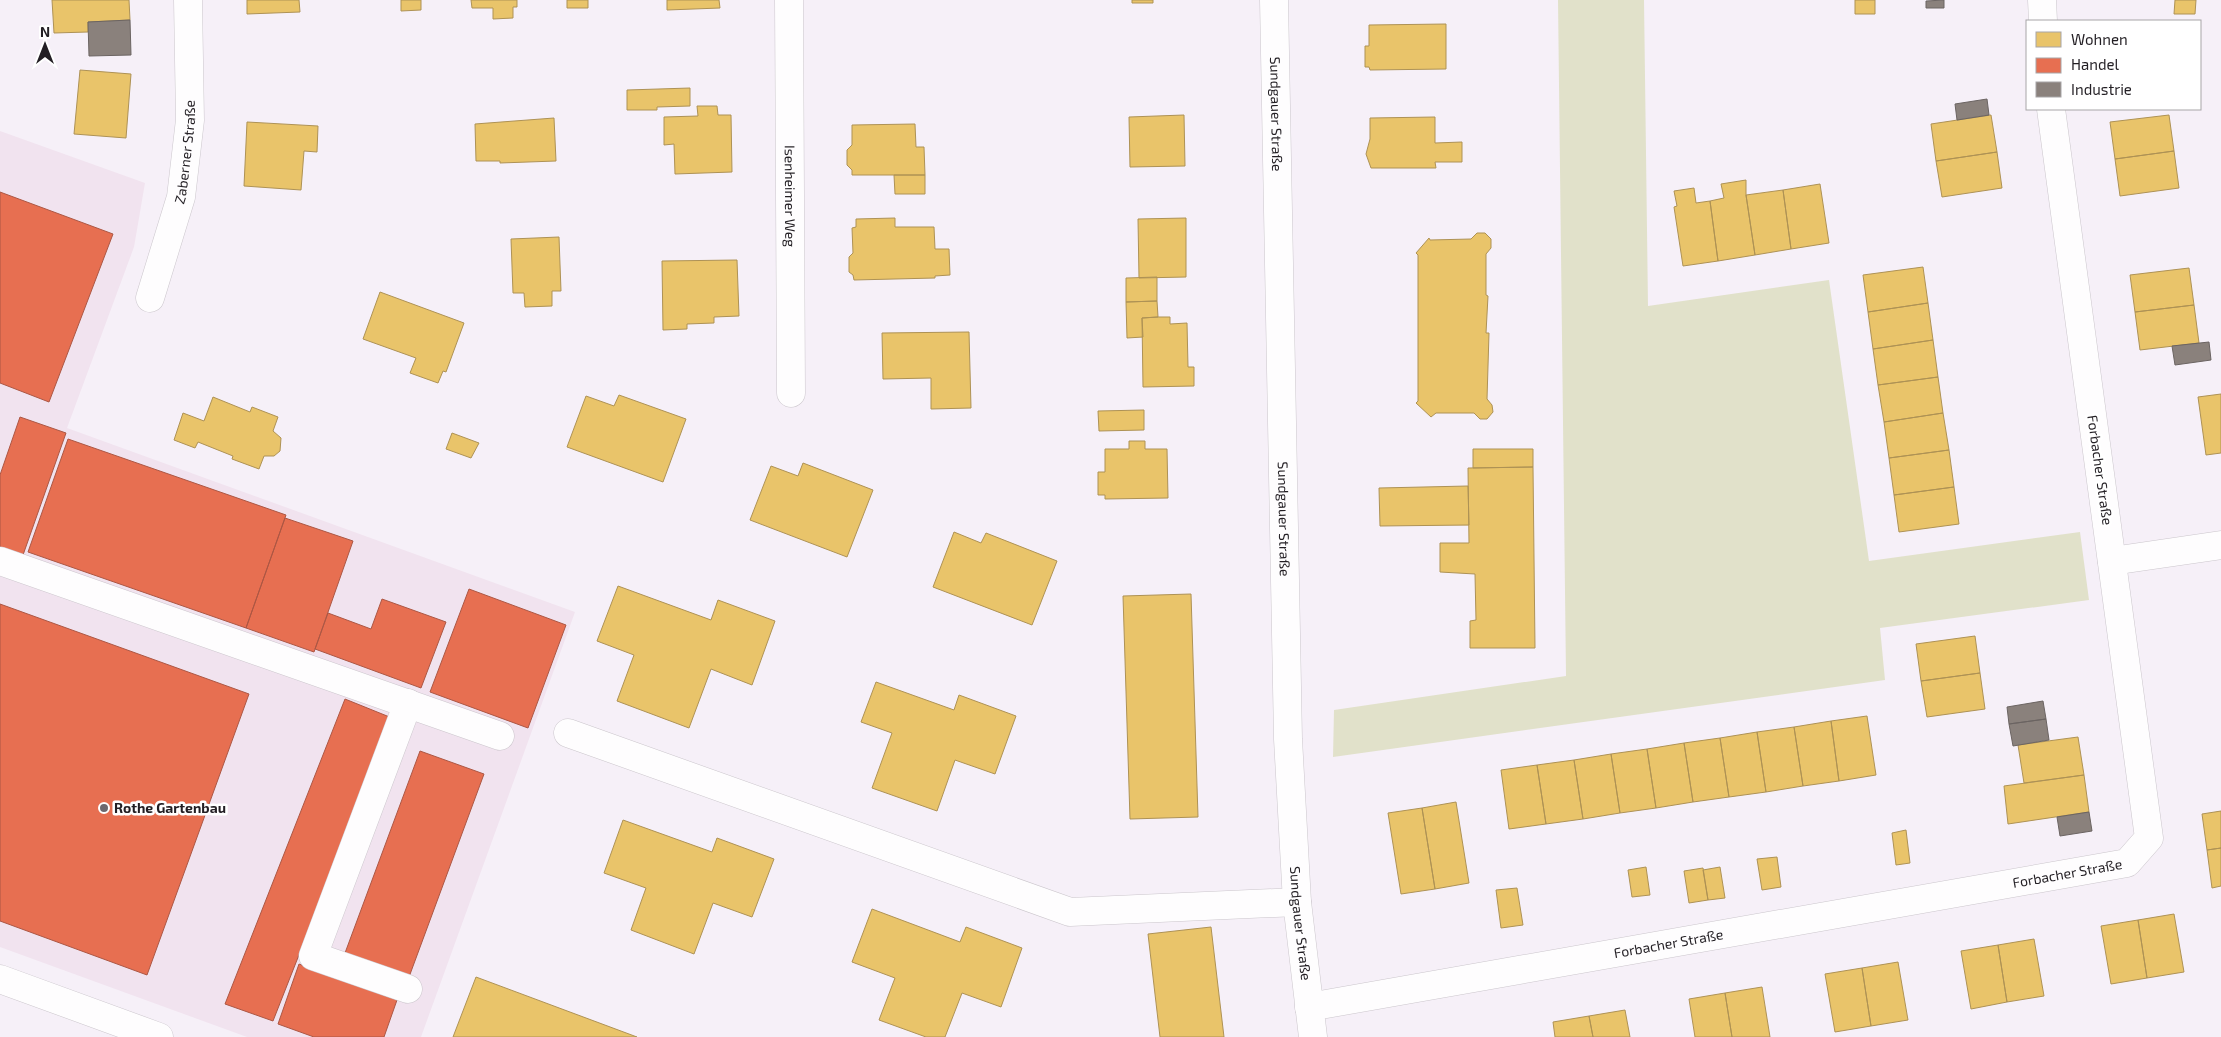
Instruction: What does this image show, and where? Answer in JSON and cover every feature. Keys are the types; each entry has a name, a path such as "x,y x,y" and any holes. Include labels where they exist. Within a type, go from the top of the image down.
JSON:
{"street":[{"name":"Zaberner Straße","path":"150,298 181,196 190,120 188,0"},
{"name":"Isenheimer Weg","path":"789,0 791,393"},
{"name":"Sundgauer Straße","path":"1274,0 1288,729 1297,902 1312,1037"},
{"path":"2042,0 2043,20"},
{"name":"Forbacher Straße","path":"1309,1007 2127,863 2149,838 2051,110"},
{"path":"2112,561 2221,545"},
{"path":"0,561 500,736"},
{"path":"408,703 313,956 408,989"},
{"path":"568,733 1070,912 1297,902"},
{"path":"0,980 159,1037"}],"shaded area":[{"path":"0,131 145,183 134,247 67,428 575,612 421,1037 247,1037 0,947"}],"green space":[{"path":"1558,0 1644,0 1648,306 1829,280 1869,561 2080,532 2089,600 1880,628 1885,680 1333,757 1334,710 1566,676"}],"building: Wohnen":[{"path":"52,0 129,0 130,20 88,22 88,32 54,33"},
{"path":"247,0 299,0 300,12 247,14"},
{"path":"401,0 421,0 421,10 401,11"},
{"path":"471,0 517,0 517,7 513,7 513,18 493,19 493,8 472,8"},
{"path":"567,0 588,0 588,8 567,8"},
{"path":"667,0 719,0 720,8 667,10"},
{"path":"1132,0 1153,0 1153,3 1132,3"},
{"path":"1855,0 1875,0 1875,14 1855,14"},
{"path":"2175,0 2196,0 2195,14 2174,14"},
{"path":"1446,24 1446,69 1370,70 1369,67 1365,67 1365,46 1369,46 1369,25"},
{"path":"80,70 131,74 126,138 74,134"},
{"path":"690,88 690,106 657,107 657,110 627,110 627,90"},
{"path":"697,106 717,106 718,115 731,115 732,172 675,174 674,144 664,145 664,117 698,116"},
{"path":"1184,115 1185,166 1130,167 1129,117"},
{"path":"1991,115 1997,152 1936,161 1931,124"},
{"path":"2169,115 2174,151 2115,159 2110,122"},
{"path":"1435,117 1435,143 1462,142 1462,162 1435,162 1436,168 1371,168 1366,154 1370,139 1370,118"},
{"path":"554,118 556,161 500,163 500,161 476,161 475,124"},
{"path":"247,122 318,126 317,152 304,151 301,190 244,186"},
{"path":"915,124 916,147 924,147 925,175 852,175 852,170 847,165 847,150 852,145 852,125"},
{"path":"2174,151 2179,188 2120,196 2115,159"},
{"path":"1997,152 2002,188 1942,197 1936,161"},
{"path":"894,175 925,175 925,194 895,194"},
{"path":"1746,180 1746,195 1755,255 1718,261 1710,201 1724,198 1721,184"},
{"path":"1820,184 1829,243 1791,249 1783,190"},
{"path":"1694,188 1696,203 1710,201 1718,261 1683,266 1674,207 1677,206 1674,191"},
{"path":"1783,190 1791,249 1755,255 1746,195"},
{"path":"895,218 895,227 934,227 935,249 949,249 950,275 935,276 935,278 854,280 853,275 849,272 849,257 853,253 852,228 856,227 856,219"},
{"path":"1186,218 1186,277 1139,278 1138,219"},
{"path":"1477,233 1485,233 1491,239 1491,248 1486,254 1486,295 1488,296 1486,333 1489,333 1487,399 1492,405 1493,412 1487,419 1480,419 1474,413 1436,413 1431,417 1416,403 1418,401 1418,255 1416,253 1429,238 1430,240 1471,239"},
{"path":"559,237 561,291 552,291 552,306 525,307 524,293 513,293 511,239"},
{"path":"737,260 739,316 714,317 714,323 687,324 687,329 663,330 662,261"},
{"path":"1923,267 1928,303 1868,312 1863,275"},
{"path":"2189,268 2194,305 2135,312 2130,275"},
{"path":"1157,277 1157,301 1126,302 1126,278"},
{"path":"380,292 464,323 446,372 443,371 438,383 410,373 416,358 363,339"},
{"path":"1157,301 1158,317 1142,318 1143,337 1127,338 1126,302"},
{"path":"1928,303 1933,340 1873,349 1868,312"},
{"path":"2194,305 2199,343 2140,350 2135,312"},
{"path":"1170,317 1170,324 1187,323 1188,367 1194,367 1194,386 1143,387 1142,318"},
{"path":"969,332 971,408 931,409 931,378 883,379 882,333"},
{"path":"1933,340 1938,377 1878,385 1873,349"},
{"path":"1938,377 1943,413 1884,422 1878,385"},
{"path":"2221,394 2221,453 2206,455 2198,397"},
{"path":"619,395 686,419 663,482 567,447 586,396 614,406"},
{"path":"213,397 250,412 252,407 278,417 273,431 281,438 280,451 274,456 264,456 259,469 232,459 233,456 198,442 195,448 174,440 183,413 204,421"},
{"path":"1144,410 1144,430 1099,431 1098,411"},
{"path":"1943,413 1949,450 1889,458 1884,422"},
{"path":"452,433 479,443 471,458 446,449"},
{"path":"1129,441 1145,441 1145,449 1167,449 1168,498 1105,499 1105,495 1098,495 1098,472 1105,472 1105,449 1129,449"},
{"path":"1473,449 1533,449 1533,467 1473,468"},
{"path":"1949,450 1954,487 1894,495 1889,458"},
{"path":"803,463 873,490 847,557 750,520 771,466 798,476"},
{"path":"1533,467 1535,648 1470,648 1470,621 1476,620 1475,574 1440,572 1440,543 1469,543 1468,468"},
{"path":"1468,486 1469,525 1380,526 1379,488"},
{"path":"1954,487 1959,524 1899,532 1894,495"},
{"path":"954,532 981,543 986,533 1057,561 1032,625 933,587"},
{"path":"618,586 711,620 718,600 775,621 752,685 711,669 689,728 617,701 634,655 597,641"},
{"path":"1191,594 1198,817 1130,819 1123,596"},
{"path":"1975,636 1980,673 1921,681 1916,644"},
{"path":"1980,673 1985,709 1927,717 1921,681"},
{"path":"876,682 954,710 959,695 1016,716 995,774 955,760 937,811 872,788 892,733 861,722"},
{"path":"1867,716 1876,775 1839,781 1831,721"},
{"path":"1831,721 1839,781 1803,786 1794,727"},
{"path":"1794,727 1803,786 1766,792 1757,732"},
{"path":"1757,732 1766,792 1729,797 1720,738"},
{"path":"2078,737 2084,775 2024,783 2018,745"},
{"path":"1720,738 1729,797 1693,802 1684,743"},
{"path":"1684,743 1693,802 1656,808 1647,749"},
{"path":"1647,749 1656,808 1620,813 1611,754"},
{"path":"1611,754 1620,813 1583,819 1574,760"},
{"path":"1574,760 1583,819 1546,824 1537,765"},
{"path":"1537,765 1546,824 1509,829 1501,770"},
{"path":"2084,775 2089,812 2008,824 2004,786"},
{"path":"1456,802 1469,883 1435,889 1422,808"},
{"path":"1422,808 1435,889 1401,894 1388,813"},
{"path":"2221,811 2221,848 2207,850 2202,814"},
{"path":"623,820 712,852 717,838 774,859 752,917 713,903 694,954 631,930 646,888 604,873"},
{"path":"1906,830 1910,863 1896,865 1892,833"},
{"path":"2221,848 2221,886 2212,888 2207,850"},
{"path":"1777,857 1781,887 1762,890 1757,859"},
{"path":"1646,867 1650,895 1632,897 1628,870"},
{"path":"1720,867 1725,898 1708,900 1703,870"},
{"path":"1703,868 1708,900 1689,903 1684,871"},
{"path":"1517,888 1523,925 1501,928 1496,890"},
{"path":"872,909 960,942 966,927 1022,948 1001,1007 962,993 945,1037 926,1037 879,1020 895,978 852,962"},
{"path":"2174,914 2184,972 2147,978 2138,920"},
{"path":"2138,920 2147,978 2111,984 2101,926"},
{"path":"1211,927 1224,1037 1160,1037 1148,934"},
{"path":"2034,939 2044,996 2007,1002 1998,945"},
{"path":"1998,945 2007,1002 1971,1009 1961,951"},
{"path":"1898,962 1908,1020 1871,1026 1862,968"},
{"path":"1862,968 1871,1026 1835,1032 1825,974"},
{"path":"476,977 637,1037 453,1037"},
{"path":"1762,987 1770,1037 1732,1037 1725,993"},
{"path":"1725,993 1732,1037 1695,1037 1689,999"},
{"path":"1625,1010 1630,1037 1593,1037 1589,1016"},
{"path":"1589,1016 1593,1037 1555,1037 1553,1022"}],"building: Handel":[{"path":"0,192 113,234 49,402 0,383"},
{"path":"20,417 66,433 23,555 0,547 0,475"},
{"path":"68,439 286,515 246,628 28,552"},
{"path":"285,518 353,541 314,652 246,628"},
{"path":"469,589 566,625 528,728 430,692"},
{"path":"382,599 446,622 421,688 315,649 328,613 371,629"},
{"name":"Rothe Gartenbau","path":"0,604 249,694 147,975 0,921"},
{"path":"345,699 392,718 273,1021 225,1004"},
{"path":"420,751 484,774 409,977 345,953"},
{"path":"299,964 397,1000 384,1037 314,1037 278,1024"}],"building: Industrie":[{"path":"1944,0 1944,8 1926,8 1926,1"},
{"path":"130,20 131,55 89,56 88,22"},
{"path":"1987,99 1989,115 1957,120 1955,104"},
{"path":"2209,342 2211,360 2175,365 2172,346"},
{"path":"2043,701 2046,719 2009,724 2007,707"},
{"path":"2046,719 2049,740 2013,746 2009,724"},
{"path":"2089,812 2092,831 2060,836 2057,817"}],"place":[{"name":"Rothe Gartenbau","path":"104,808"}]}
